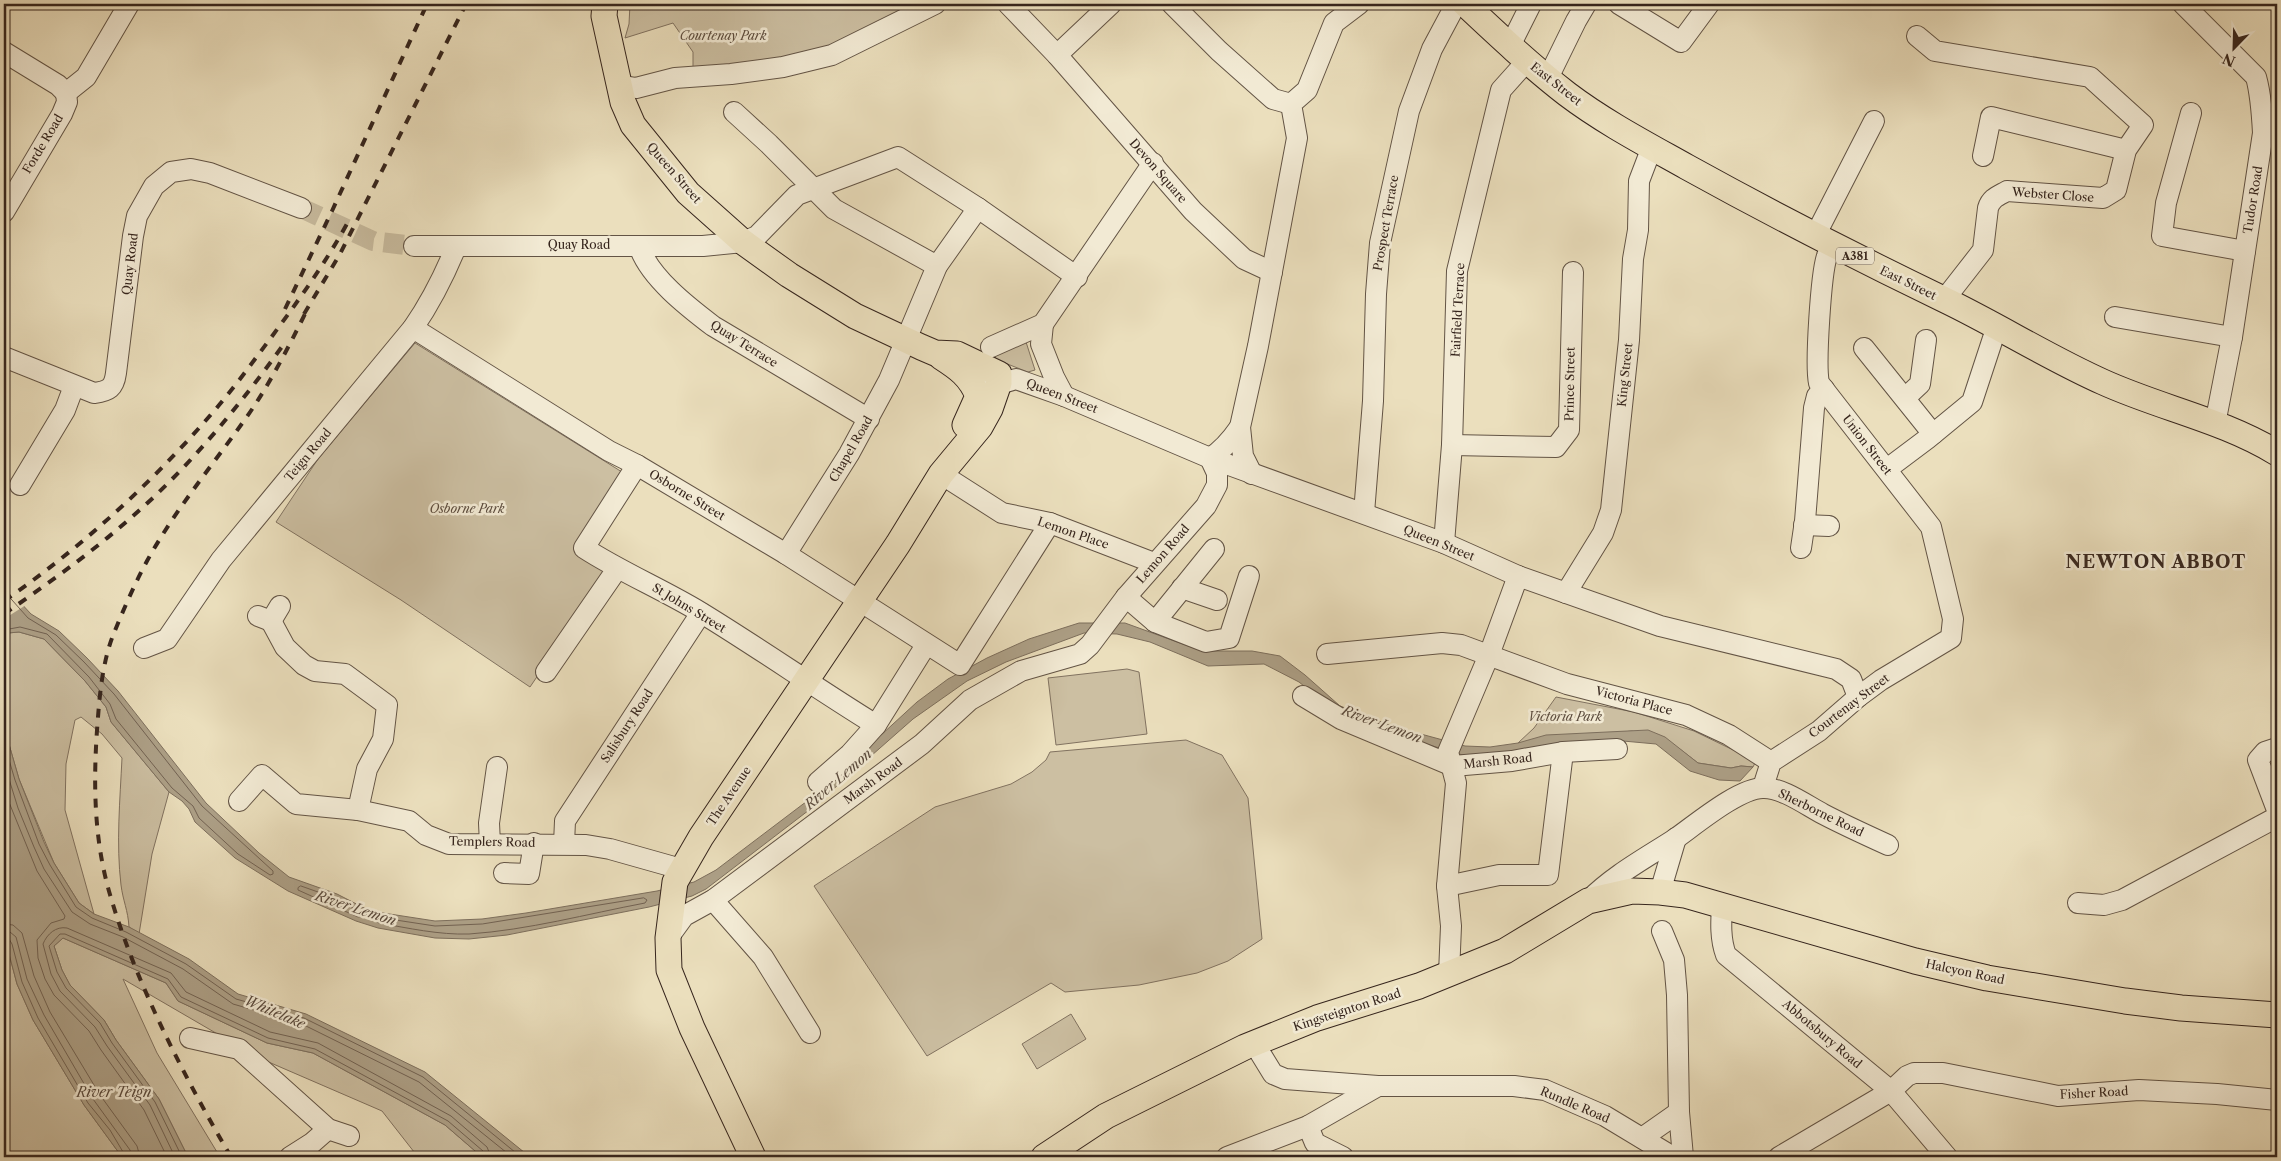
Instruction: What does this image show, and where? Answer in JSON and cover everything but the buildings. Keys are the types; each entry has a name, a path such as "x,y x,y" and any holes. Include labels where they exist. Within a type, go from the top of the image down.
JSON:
{"main road":[{"name":"Queen Street","path":"605,4 604,16 610,35 618,85 633,125 688,193 743,242 789,275 855,316 935,353 957,354 1005,379"},
{"path":"610,35 618,4"},
{"name":"East Street","path":"1465,4 1518,54 1589,110 1652,147 1824,241 1997,326 2104,383 2215,424 2263,444 2277,452"},
{"path":"935,353 964,372 973,384 978,396"},
{"name":"The Avenue","path":"752,1157 676,993 669,970 668,938 676,885 805,681 944,470 980,427 1005,379"},
{"name":"The Avenue","path":"944,470 978,396"},
{"name":"Kingsteignton Road","path":"1044,1157 1106,1116 1254,1043 1317,1018 1419,986 1505,951 1588,901 1632,891 1660,892"},
{"name":"Halcyon Road","path":"1660,892 1685,895 1915,961 1987,978 2125,1001 2181,1008 2277,1015"}],"street":[{"path":"4,52 66,93 86,77 129,4"},
{"path":"618,85 636,88 675,78 731,74 783,67 832,55 935,4"},
{"name":"Devon Square","path":"1008,4 1057,55 1193,211 1244,259 1272,272"},
{"path":"1057,55 1111,4"},
{"path":"1172,4 1219,51 1274,99 1291,104"},
{"path":"1291,104 1307,90 1334,23 1359,4"},
{"name":"Prospect Terrace","path":"1364,513 1373,401 1377,268 1382,235 1409,111 1432,49 1456,4"},
{"name":"Fairfield Terrace","path":"1444,543 1452,445 1458,271 1501,90 1518,54 1531,4"},
{"path":"1548,78 1586,4"},
{"path":"1620,4 1681,42 1709,4"},
{"name":"Tudor Road","path":"2183,4 2256,77 2270,118 2263,133 2232,337 2215,424"},
{"name":"Webster Close","path":"1917,36 1936,51 2090,77 2143,125 2126,150 2116,190 2103,198 2007,191 1995,197 1990,202 1988,208 1983,250 1944,300"},
{"name":"Forde Road","path":"4,212 62,114 67,102 66,93"},
{"path":"1252,474 1243,456 1240,427 1297,138 1291,104"},
{"path":"734,112 834,209 937,266"},
{"path":"2191,114 2166,203 2162,236 2245,251"},
{"path":"1983,156 1991,117 2126,150"},
{"name":"Union Street","path":"1874,121 1824,241 1827,256 1823,280 1818,376 1824,389 1931,527 1953,619 1951,638"},
{"name":"King Street","path":"1566,593 1603,532 1611,510 1629,340 1633,259 1638,230 1639,181 1652,147"},
{"path":"743,242 757,236 797,195 898,157 978,208 1077,277"},
{"path":"1064,396 1041,344 1043,324 1153,164"},
{"name":"Quay Road","path":"4,357 94,393 108,390 115,383 133,236 138,216 154,186 171,172 191,169 210,173 301,208"},
{"name":"Chapel Road","path":"786,554 850,454 869,419 907,340 937,266 978,208"},
{"name":"Quay Road","path":"414,246 703,246 743,242"},
{"name":"Quay Terrace","path":"640,246 644,260 694,313 869,419"},
{"name":"Teign Road","path":"144,648 167,639 221,560 413,328 430,304 456,247"},
{"name":"Prince Street","path":"1452,445 1556,447 1569,430 1573,272"},
{"path":"2115,317 2232,337"},
{"path":"991,347 1043,324"},
{"path":"1887,469 1972,402 1997,326"},
{"name":"Osborne Street","path":"413,328 609,451 786,554 960,665 1050,523"},
{"path":"1904,398 1920,384 1926,340"},
{"path":"1864,348 1933,434"},
{"path":"978,396 988,386 1005,379"},
{"name":"Queen Street","path":"1005,379 1064,396 1210,458 1444,543 1518,576 1660,626 1836,669 1850,679 1858,697"},
{"path":"20,485 65,410 74,386"},
{"path":"1800,548 1804,525 1814,408 1817,396 1824,389"},
{"path":"1210,458 1224,448 1240,427"},
{"name":"Lemon Road","path":"1093,642 1109,618 1154,563 1206,506 1217,485 1217,473 1210,458"},
{"name":"St Johns Street","path":"636,465 584,548 617,569 660,589 702,613 876,725"},
{"name":"Lemon Place","path":"944,470 1002,513 1050,523 1154,563"},
{"path":"1804,525 1829,526"},
{"path":"1155,622 1214,549"},
{"path":"546,672 617,569"},
{"path":"1126,597 1155,622 1206,642 1229,638 1249,576"},
{"path":"1449,974 1451,926 1447,886 1456,783 1452,751 1518,576"},
{"path":"1182,588 1217,600"},
{"name":"Salisbury Road","path":"564,844 565,821 702,613"},
{"path":"270,615 285,647 304,666 315,671 345,674 393,703 383,739 366,769 358,810"},
{"name":"Courtenay Street","path":"1771,762 1819,731 1881,680 1951,638"},
{"name":"Marsh Road","path":"668,938 684,916 713,900 922,744 970,700 1021,671 1080,654 1093,642"},
{"name":"Victoria Place","path":"1328,654 1442,643 1461,645 1567,684 1686,715 1729,735 1771,762"},
{"path":"818,782 850,754 876,725 926,645"},
{"name":"Marsh Road","path":"1303,696 1341,719 1452,751 1512,761 1563,752 1617,749"},
{"path":"2277,748 2264,752 2258,760 2277,810"},
{"path":"1447,886 1499,875 1548,875 1563,752"},
{"path":"1763,787 1771,762"},
{"path":"490,844 489,823 497,767"},
{"name":"Templers Road","path":"240,801 262,775 296,804 358,810 408,821 426,835 449,844 534,843 610,849 676,885"},
{"name":"Sherborne Road","path":"1588,901 1618,874 1676,838 1733,799 1763,787 1780,791 1888,845"},
{"path":"2078,904 2104,905 2122,900 2277,817"},
{"path":"1660,892 1676,838"},
{"path":"504,873 529,874 534,843"},
{"path":"713,900 763,957 810,1034"},
{"name":"Abbotsbury Road","path":"1722,905 1722,937 1726,956 1890,1092 1946,1157"},
{"path":"1662,931 1674,960 1677,995 1679,1112 1683,1157"},
{"path":"190,1038 239,1050 328,1129 349,1136"},
{"name":"Rundle Road","path":"1254,1043 1272,1074 1285,1079 1378,1086 1514,1086 1545,1090 1605,1116 1673,1157"},
{"name":"Fisher Road","path":"1779,1157 1890,1092 1907,1076 1924,1072 1943,1073 2058,1096 2138,1090 2217,1094 2277,1100"},
{"name":"Rundle Road","path":"1227,1157 1308,1126 1378,1086"},
{"path":"1642,1138 1679,1112"},
{"path":"1308,1126 1315,1143 1342,1157"},
{"path":"290,1157 312,1143 328,1129"}],"green space":[{"name":"Courtenay Park","path":"630,4 921,4 874,28 788,61 693,70 693,52 673,23 625,38 629,24"},
{"path":"1026,342 1035,370 1028,372 997,360 994,355"},
{"name":"Osborne Park","path":"415,343 622,472 577,549 608,572 530,687 401,600 276,522 318,459"},
{"path":"19,632 44,639 85,681 106,707 111,722 169,792 152,854 139,934 129,927 121,885 119,806 122,758 102,734 81,717 75,720 66,764 65,810 94,914 79,903 54,863 19,779 4,727 4,637 8,633"},
{"path":"1127,669 1139,672 1147,734 1056,745 1048,678"},
{"name":"Victoria Park","path":"1556,697 1634,712 1694,731 1756,761 1753,767 1741,766 1731,768 1698,763 1681,750 1632,731 1518,743 1534,728"},
{"path":"1186,740 1222,755 1248,798 1262,939 1228,961 1197,973 1139,985 1065,992 1051,983 927,1056 814,886 935,807 1011,784 1032,772 1046,760 1050,752"},
{"path":"4,935 17,984 33,1020 84,1105 122,1157 4,1157"},
{"path":"63,938 166,983 178,1001 267,1043 313,1053 445,1125 482,1157 418,1157 382,1111 257,1057 123,979 157,1053 220,1157 188,1157 159,1099 116,1040 104,1020 70,985 62,970 54,946"},
{"path":"1071,1014 1086,1039 1037,1069 1022,1044"}],"water":[{"name":"River Lemon","path":"4,585 31,614 59,631 87,658 118,691 206,803 259,853 289,877 337,894 370,911 435,921 482,919 526,913 657,891 694,882 716,870 819,792 917,702 948,679 987,658 1029,639 1079,623 1125,623 1202,651 1252,651 1280,656 1340,706 1395,727 1465,746 1490,747 1518,743 1546,735 1648,730 1665,737 1698,763 1731,768 1741,766 1753,767 1740,781 1719,780 1690,771 1656,744 1623,741 1466,756 1406,738 1330,707 1299,682 1264,664 1208,666 1150,642 1117,634 1084,633 1006,662 967,681 913,719 813,807 706,889 692,896 649,907 507,935 469,939 435,938 378,928 356,921 288,891 235,858 195,822 189,809 182,801 169,792 111,722 106,707 85,681 44,639 19,632 8,633 4,636"},
{"path":"4,727 19,779 44,842 54,863 79,903 94,914 129,927 189,959 238,994 306,1014 425,1072 530,1157 482,1157 445,1125 313,1053 267,1043 178,1001 166,983 63,938 54,946 62,970 70,985 104,1020 116,1040 159,1099 188,1157 122,1157 84,1105 33,1020 17,984 4,935"}],"pier":[{"path":"4,582 26,605 4,619"}],"tunnel":[{"path":"301,208 373,241 414,246"}],"railway":[{"path":"285,309 427,4"},
{"path":"304,314 340,254 466,4"},
{"path":"4,601 61,559 115,513 190,438 229,393 280,325 321,267 348,222"},
{"path":"231,1157 196,1096 163,1031 134,964 111,898 105,876 98,831 95,786 96,740 102,677 106,657 112,638 142,570 182,506 255,405 308,308"},
{"path":"4,614 92,550 162,489 218,428 286,341"}],"district":[{"name":"NEWTON ABBOT","path":"2156,562"}],"water label":[{"name":"Whitelake","path":"275,1012"},
{"name":"River Teign","path":"114,1092"}]}
